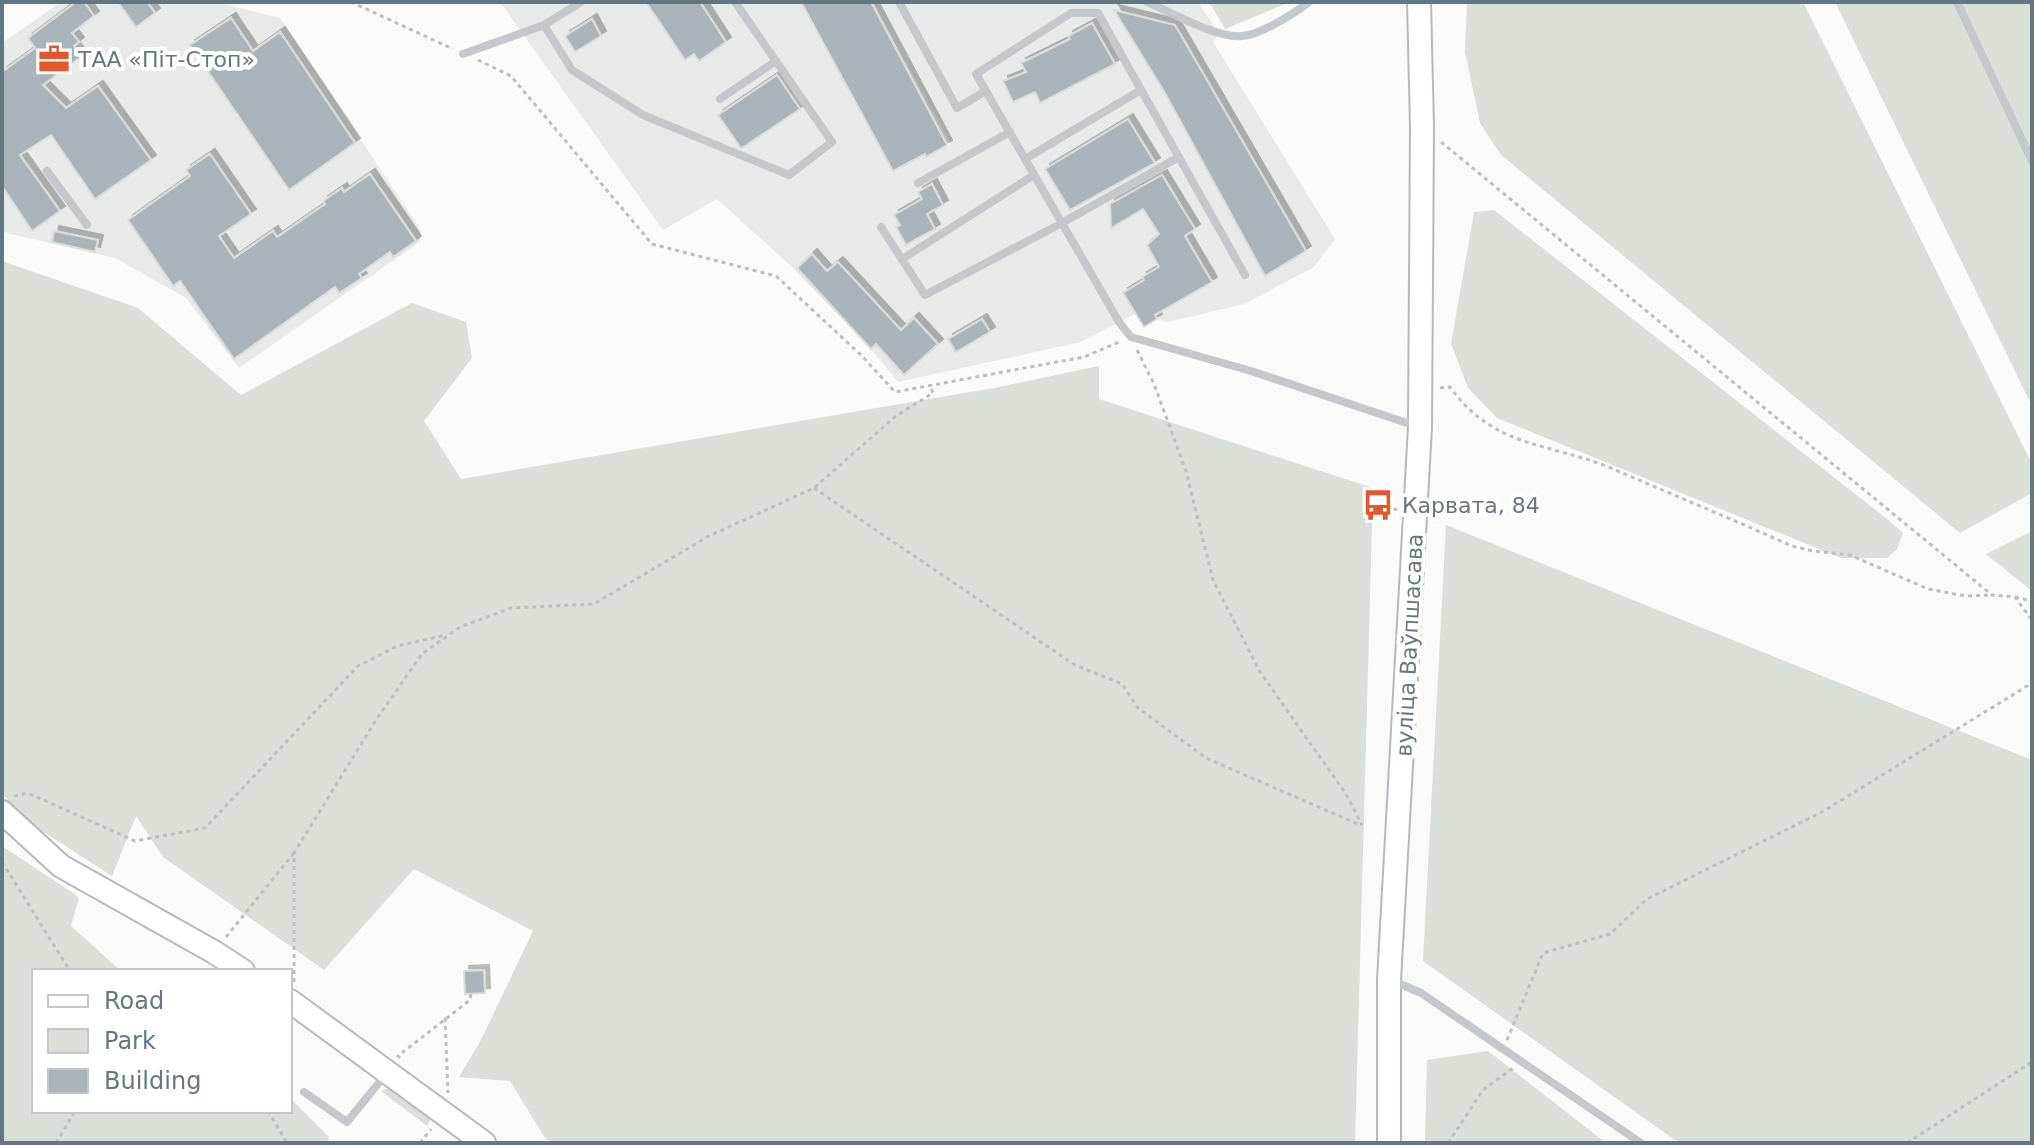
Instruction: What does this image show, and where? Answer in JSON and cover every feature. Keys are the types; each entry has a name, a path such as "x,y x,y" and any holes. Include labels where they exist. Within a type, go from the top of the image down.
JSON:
{"main road":[{"name":"вуліца Ваўпшасава","path":"1389,1143 1389,980 1420,427 1422,127 1419,2"},
{"path":"2,812 61,866 240,969"},
{"path":"293,1003 393,1064 484,1143"}],"lane":[{"path":"463,54 544,25 581,2"},
{"path":"544,25 572,70 643,115 789,175 832,142 735,2"},
{"path":"899,2 957,108 986,91"},
{"path":"1147,2 1219,33 1243,36 1290,16 1309,2"},
{"path":"1957,2 2032,161"},
{"path":"1245,275 1098,13 1071,13 976,74 1119,322 1131,337 1251,371 1420,427"},
{"path":"720,99 776,61"},
{"path":"1025,159 1141,90"},
{"path":"918,183 1010,132"},
{"path":"881,227 925,295 1179,157"},
{"path":"47,171 87,225"},
{"path":"902,259 1034,175"},
{"path":"1389,980 1421,993 1641,1143"},
{"path":"304,1092 347,1122 393,1064"}],"path":[{"path":"351,2 511,76 652,244 776,276 862,356 895,392 1084,357 1131,337 1154,384 1186,471 1213,580 1260,672 1346,794 1362,825 1206,758 1138,708 1122,684 1075,665 814,488"},
{"path":"1422,127 1992,595"},
{"path":"214,952 294,853 376,720 422,654 460,627 511,608 594,604 709,536 814,488 896,416 933,393 930,385"},
{"path":"1436,388 1450,387 1475,415 1514,439 1582,457 1792,546 1850,555 1928,589 1966,596 1992,595 2032,601"},
{"path":"2015,597 2032,620"},
{"path":"2,799 28,793 135,841 205,828 358,666 397,646 450,634"},
{"path":"1504,1049 1543,953 1610,934 1647,899 1822,812 2032,683"},
{"path":"293,1003 294,853"},
{"path":"2,862 69,969"},
{"path":"393,1064 470,1000 471,994"},
{"path":"445,1018 448,1093"},
{"path":"1448,1143 1483,1090 1521,1062"},
{"path":"1907,1143 2032,1062"},
{"path":"56,1143 74,1113"},
{"path":"269,1113 287,1143"},
{"path":"420,1143 428,1133"}],"shaded area":[{"path":"61,2 216,2 280,18 420,229 421,241 239,368 186,298 115,258 2,232 2,43"},
{"path":"500,2 871,2 947,145 945,148 951,144 873,2 1198,2 1219,33 1213,42 1335,239 1314,267 1244,304 1168,322 1157,319 1144,327 1135,314 1081,342 898,382 871,349 790,265 717,199 663,230"}],"green space":[{"path":"1209,2 1290,2 1225,29"},
{"path":"1467,2 1803,2 2032,464 2032,493 1960,533 1501,155 1480,123 1465,52"},
{"path":"1835,2 2032,2 2032,406"},
{"path":"1494,210 1887,519 1903,533 1897,549 1887,558 1841,558 1497,418 1468,388 1451,344 1474,212"},
{"path":"2,261 138,308 241,395 412,303 466,322 472,358 424,421 461,479 994,388 1099,366 1099,399 1373,488 1355,1143 551,1143 510,1081 459,1077 481,1040 533,931 414,869 324,970 163,857 136,816 112,876 31,824 2,794"},
{"path":"1446,525 2032,760 2032,1143 1679,1143 1423,961"},
{"path":"2032,531 2032,591 1986,554"},
{"path":"2,846 79,897 71,926 119,969 32,969 32,1113 292,1113 292,1100 329,1137 327,1143 2,1143"},
{"path":"1488,1051 1606,1143 1425,1143 1427,1060"},
{"path":"390,1087 433,1115 427,1126 381,1091"}],"building":[{"path":"76,2 84,2 94,16 72,33 79,42 74,46 82,56 43,85 66,108 98,86 151,160 95,199 51,135 20,155 60,211 32,231 2,186 2,72 35,48 28,38"},
{"path":"118,2 147,2 155,13 136,27"},
{"path":"646,2 700,2 726,42 699,61 694,54 685,60"},
{"path":"801,2 871,2 947,145 893,171"},
{"path":"1114,10 1175,25 1306,251 1265,276 1165,93"},
{"path":"231,18 253,51 280,32 355,143 289,190 190,45"},
{"path":"592,19 601,36 575,52 565,36"},
{"path":"1092,23 1115,64 1040,103 1035,92 1013,102 1003,81 1026,72 1021,63 1070,39 1068,36"},
{"path":"777,75 800,109 742,148 718,115"},
{"path":"1128,119 1155,163 1070,210 1045,169"},
{"path":"210,154 251,214 219,236 234,258 273,231 277,237 325,204 323,201 342,188 344,192 370,174 416,241 393,257 390,252 359,274 362,278 339,293 335,287 234,359 180,281 173,286 128,220 190,176 186,170"},
{"path":"1162,175 1195,229 1185,236 1212,282 1155,315 1157,319 1144,327 1123,293 1159,267 1147,245 1159,234 1143,209 1111,228 1110,204"},
{"path":"932,184 943,205 927,214 935,229 906,245 896,227 900,225 894,215 922,199 918,192"},
{"path":"54,231 98,240 95,252 52,242"},
{"path":"812,254 827,271 838,262 901,330 914,318 938,344 904,375 876,344 871,349 797,268"},
{"path":"982,319 990,332 956,352 948,339"},
{"path":"484,970 485,993 465,994 464,971"}],"place":[{"name":"ТАА «Піт-Стоп»","path":"54,59"},
{"name":"Карвата, 84","path":"1378,505"}]}
